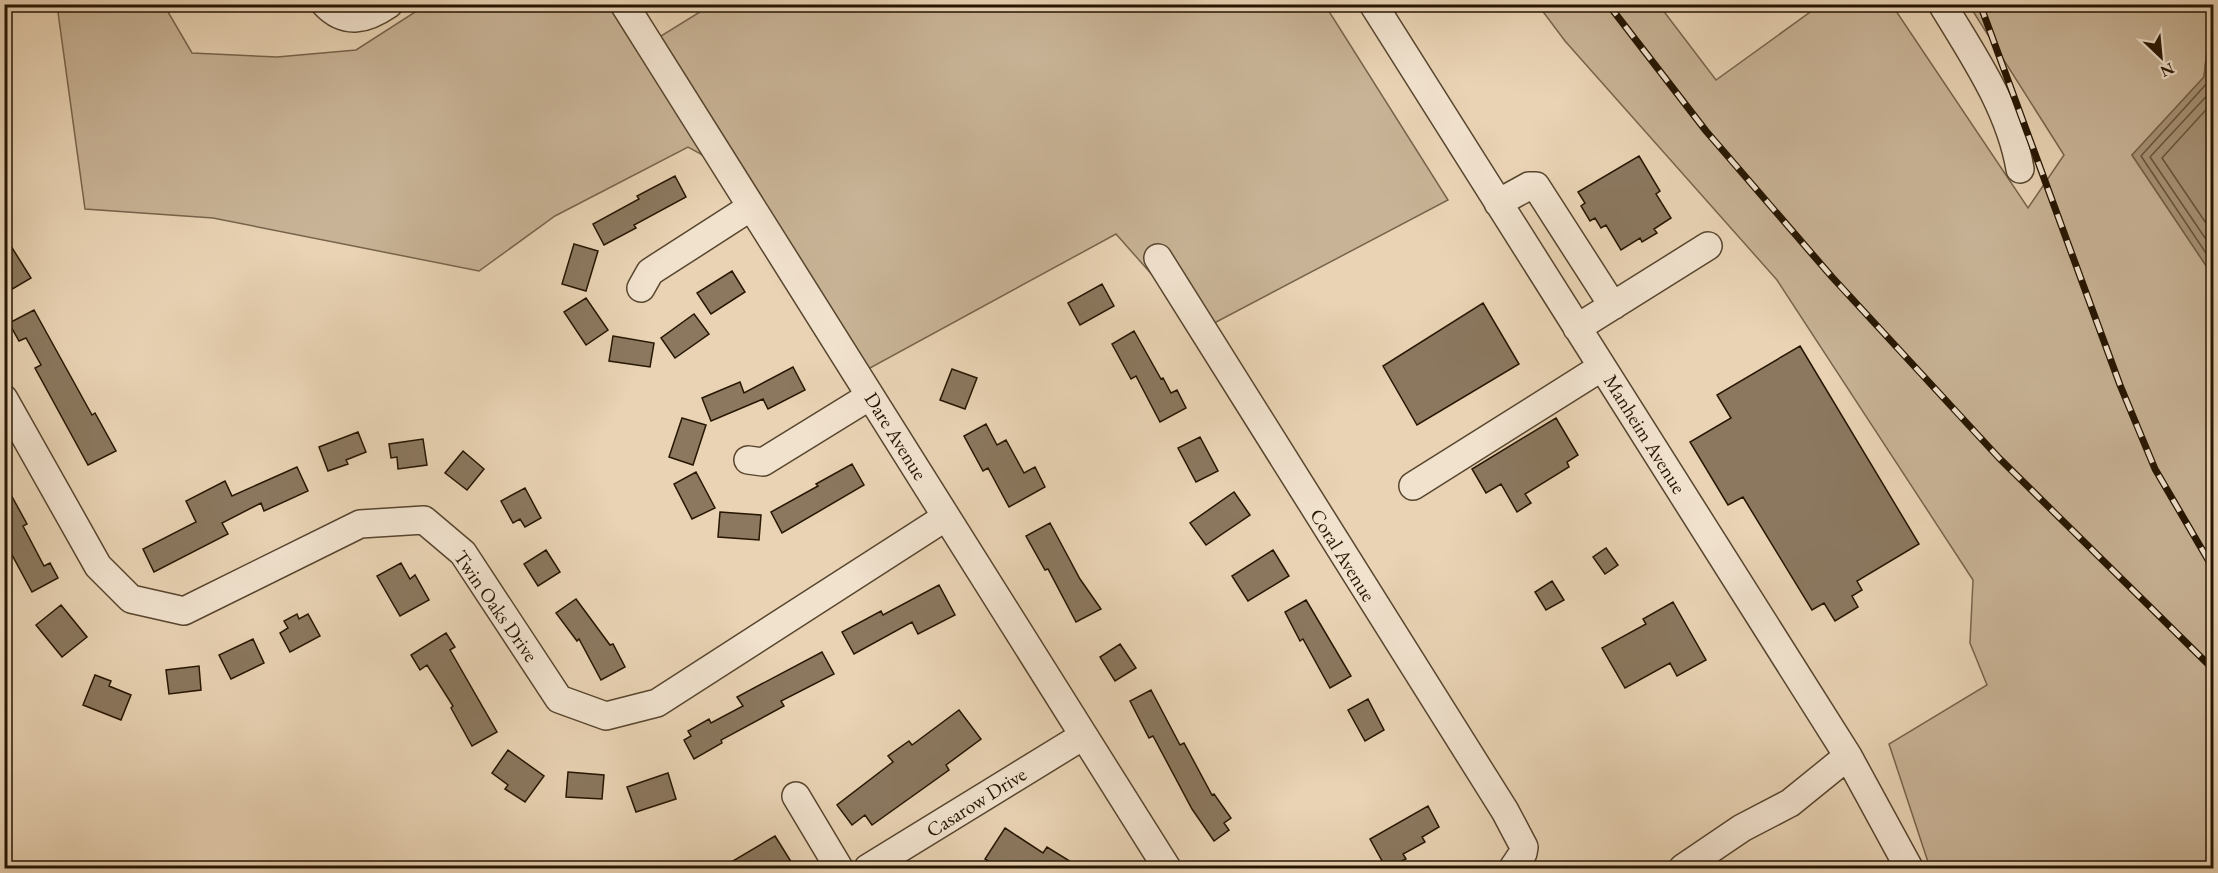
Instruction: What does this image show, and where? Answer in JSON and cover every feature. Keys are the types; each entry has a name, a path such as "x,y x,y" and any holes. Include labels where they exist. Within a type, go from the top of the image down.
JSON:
{"street":[{"path":"337,11 359,20 372,16 390,4"},
{"name":"Dare Avenue","path":"624,4 1167,868"},
{"name":"Manheim Avenue","path":"1373,4 1848,756 1899,865"},
{"path":"1942,4 1995,96 2016,146 2020,169"},
{"path":"1498,203 1528,186 1536,186 1613,306"},
{"path":"641,288 650,272 751,207"},
{"path":"1577,328 1708,246"},
{"name":"Coral Avenue","path":"1158,258 1505,811 1518,835 1518,861"},
{"path":"1413,486 1602,367"},
{"path":"748,460 763,462 870,396"},
{"name":"Twin Oaks Drive","path":"4,399 98,566 131,599 184,611 360,524 424,520 463,553 559,699 606,716 657,703 946,517"},
{"name":"Casarow Drive","path":"868,868 1083,736"},
{"path":"1683,868 1742,828 1790,803 1848,756"},
{"path":"796,796 839,868"}],"shaded area":[{"path":"57,5 164,5 192,53 277,57 356,50 426,5 608,5 637,51 711,5 1325,5 1448,200 1201,330 1116,234 859,374 732,171 688,147 555,216 479,271 213,218 85,209"},
{"path":"1538,5 1659,5 1716,80 1820,5 1892,5 2028,208 2064,155 1969,5 2212,5 2204,77 2132,155 2213,276 2213,868 1930,868 1889,744 1987,685 1970,643 1973,580 1777,280 1565,41"}],"water":[{"path":"2212,5 2214,5 2213,276 2132,155 2204,77"}],"building":[{"path":"1639,156 1660,191 1656,194 1671,218 1654,229 1657,233 1642,242 1640,238 1621,250 1606,225 1601,228 1595,218 1590,221 1581,206 1585,203 1578,192"},
{"path":"675,176 686,197 634,225 636,228 604,245 593,224 639,199 637,196"},
{"path":"4,235 31,278 4,294"},
{"path":"574,244 598,251 586,291 562,284"},
{"path":"732,271 745,292 711,314 697,293"},
{"path":"1102,284 1114,306 1080,325 1068,303"},
{"path":"586,298 608,330 586,345 564,312"},
{"path":"1483,303 1519,364 1417,425 1383,366"},
{"path":"34,310 92,415 95,413 116,451 88,465 35,368 41,365 26,338 19,341 9,323"},
{"path":"694,314 709,334 675,358 661,338"},
{"path":"1134,331 1161,379 1163,378 1171,393 1177,390 1186,408 1160,422 1136,376 1131,379 1112,344"},
{"path":"613,336 654,343 650,367 609,361"},
{"path":"1800,346 1919,544 1857,581 1862,590 1852,596 1858,607 1835,621 1824,603 1812,610 1743,497 1728,505 1690,442 1731,418 1717,395"},
{"path":"793,367 805,390 768,409 763,399 711,421 702,398 740,382 744,393"},
{"path":"952,369 977,378 965,409 940,400"},
{"path":"682,418 706,425 693,465 669,457"},
{"path":"1556,418 1578,455 1567,462 1569,467 1525,494 1531,503 1517,512 1501,484 1486,493 1472,469"},
{"path":"986,424 997,445 1006,440 1024,473 1035,467 1045,487 1009,507 988,468 983,471 964,436"},
{"path":"358,432 366,452 346,460 348,464 328,471 319,447"},
{"path":"1200,437 1218,471 1196,482 1178,448"},
{"path":"423,439 427,465 398,469 397,457 391,458 389,444"},
{"path":"463,451 484,469 467,490 445,473"},
{"path":"852,464 864,485 782,533 771,512"},
{"path":"297,467 308,491 264,511 261,503 222,523 228,534 154,572 143,549 196,522 186,501 225,481 232,496"},
{"path":"696,472 715,508 692,519 674,484"},
{"path":"4,482 27,524 23,526 44,566 50,563 58,578 32,592 4,540"},
{"path":"525,488 541,518 525,527 520,519 513,523 501,501"},
{"path":"1234,492 1250,515 1206,545 1190,523"},
{"path":"720,512 761,515 759,540 718,537"},
{"path":"1050,523 1080,579 1101,609 1076,622 1048,569 1045,570 1026,536"},
{"path":"1606,548 1618,565 1605,574 1593,557"},
{"path":"546,550 560,572 538,586 524,564"},
{"path":"1273,550 1289,576 1248,601 1232,576"},
{"path":"401,563 410,579 415,575 429,600 400,616 377,576"},
{"path":"1552,581 1564,600 1546,610 1535,592"},
{"path":"939,585 955,615 918,634 912,622 854,654 842,632 881,611 883,615"},
{"path":"576,599 610,645 613,644 625,667 601,680 579,639 577,641 556,613"},
{"path":"1306,600 1351,676 1330,688 1303,639 1300,641 1285,612"},
{"path":"1673,602 1706,660 1677,676 1670,663 1625,688 1602,648 1646,624 1643,619"},
{"path":"61,605 87,637 62,657 36,625"},
{"path":"297,614 299,619 308,614 320,636 290,652 280,633 288,628 284,621"},
{"path":"446,633 455,647 450,650 497,732 472,746 451,708 453,706 427,665 420,670 411,655"},
{"path":"253,639 264,663 231,679 219,655"},
{"path":"1120,644 1136,668 1115,681 1100,657"},
{"path":"822,652 834,674 781,701 784,706 721,740 722,743 694,759 684,740 691,736 688,731 709,719 711,723 743,706 737,697"},
{"path":"199,666 201,690 169,694 166,670"},
{"path":"95,675 111,681 109,686 131,695 121,720 83,705"},
{"path":"1151,690 1180,745 1184,743 1212,795 1214,794 1231,818 1224,823 1229,830 1214,841 1192,809 1153,736 1149,738 1130,701"},
{"path":"1368,699 1384,730 1365,741 1348,710"},
{"path":"959,710 981,739 946,765 949,770 872,825 865,815 852,825 837,805 893,762 888,756 909,741 912,745"},
{"path":"508,750 544,776 525,802 505,789 508,785 492,773"},
{"path":"568,772 604,775 602,799 566,797"},
{"path":"668,773 676,799 636,812 627,787"},
{"path":"1428,806 1439,827 1422,837 1425,842 1403,854 1406,859 1386,868 1370,839"},
{"path":"1005,828 1043,853 1047,847 1081,868 999,868 985,859"},
{"path":"775,836 795,868 721,868"}],"railway":[{"path":"1608,4 1706,131 1832,277 1999,458 2214,670"},
{"path":"1980,4 2120,385 2155,469 2214,570"}]}
